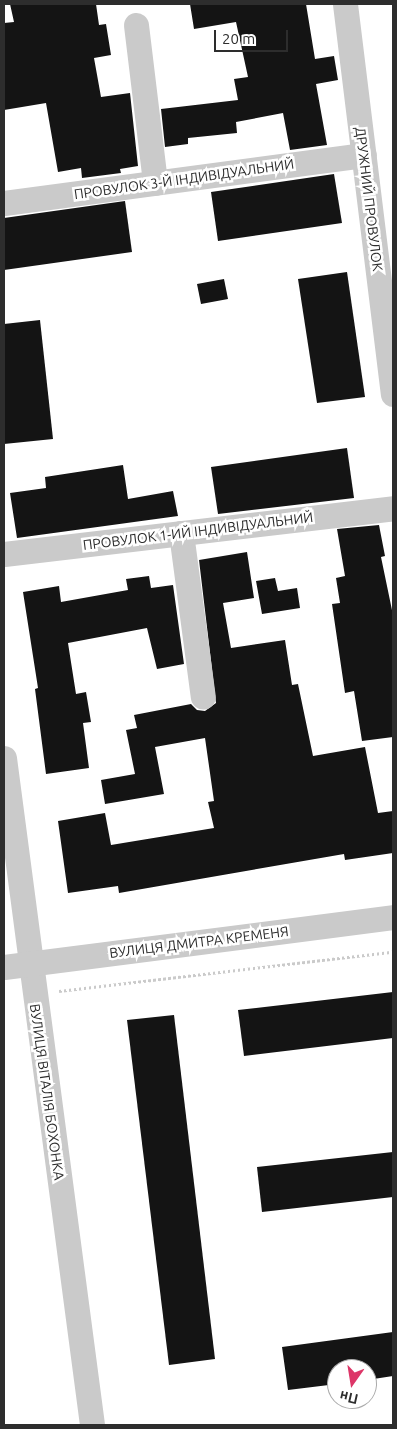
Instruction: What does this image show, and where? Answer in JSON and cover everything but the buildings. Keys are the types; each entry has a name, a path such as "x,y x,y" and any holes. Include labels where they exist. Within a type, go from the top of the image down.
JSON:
{"street":[{"name":"ДРУЖНИЙ ПРОВУЛОК","path":"345,4 393,394"},
{"path":"136,25 154,183"},
{"name":"ПРОВУЛОК 3-Й ІНДИВІДУАЛЬНИЙ","path":"4,203 364,155"},
{"name":"ПРОВУЛОК 1-ИЙ ІНДИВІДУАЛЬНИЙ","path":"4,554 393,508"},
{"path":"181,533 203,697"},
{"name":"ВУЛИЦЯ ВІТАЛІЯ БОХОНКА","path":"4,758 29,964 92,1425"},
{"name":"ВУЛИЦЯ ДМИТРА КРЕМЕНЯ","path":"4,967 393,918"}],"path":[{"path":"33,994 393,952"}]}
